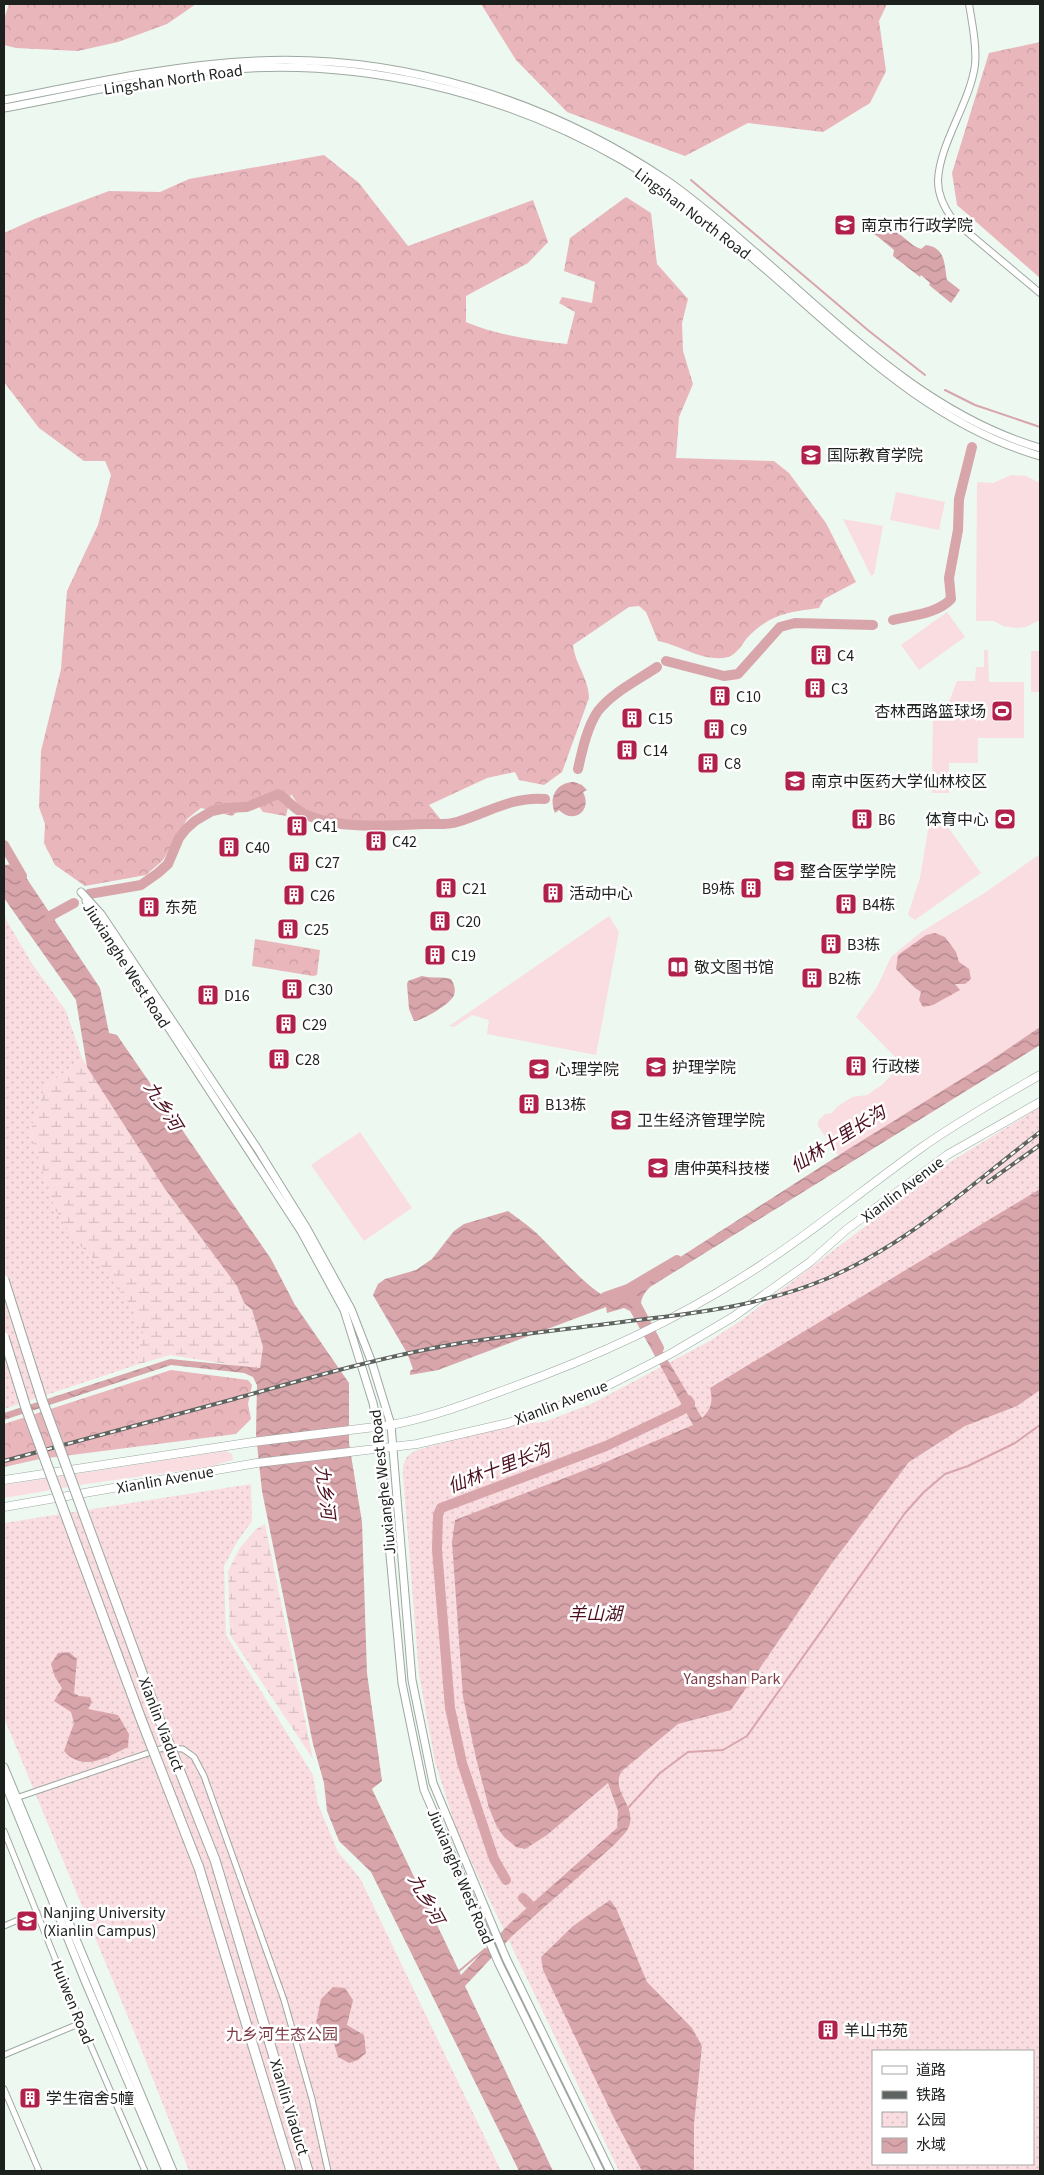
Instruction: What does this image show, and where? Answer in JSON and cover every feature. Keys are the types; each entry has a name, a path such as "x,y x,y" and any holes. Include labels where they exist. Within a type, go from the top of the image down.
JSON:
{"highway":[{"name":"Xianlin Viaduct","path":"4,1280 42,1400 156,1710 215,1860 308,2171"},
{"name":"Xianlin Viaduct","path":"4,1337 26,1408 141,1719 199,1868 291,2171"}],"main road":[{"name":"Lingshan North Road","path":"4,100 176,68 258,61 312,61 393,70 451,83 522,105 575,128 626,155 675,186 869,350 931,398 987,429 1040,448"},
{"name":"Lingshan North Road","path":"4,108 178,75 222,70 284,67 347,70 395,77 451,89 515,109 622,160 665,188 712,224 873,363 928,404 990,438 1040,456"},
{"name":"Jiuxianghe West Road","path":"600,2171 499,1964 424,1790 402,1682 378,1427 373,1403 344,1310 301,1231 141,988 81,892 101,914 257,1148 306,1227 351,1309 372,1363 391,1425 412,1680 433,1783 506,1958 610,2171"},
{"name":"Xianlin Avenue","path":"4,1480 254,1442 413,1421 537,1379 606,1351 741,1278 924,1146 987,1105 1040,1075"},
{"name":"Xianlin Avenue","path":"4,1507 257,1463 394,1448 462,1435 552,1408 605,1387 672,1353 726,1322 810,1262 846,1230 948,1154 1040,1102"},
{"path":"4,1767 173,2171"},
{"path":"4,1781 85,1981 166,2171"}],"street":[{"path":"969,4 975,64 971,83 941,162 938,182 940,195 945,208 953,220 1040,293"},
{"path":"16,1798 163,1748 183,1749 194,1757 204,1776 216,1808 284,2000 312,2099 328,2171"},
{"name":"Huiwen Road","path":"4,1831 81,2023 145,2171"},
{"path":"4,1926 37,1912"},
{"path":"480,1922 489,1917"},
{"path":"4,2055 81,2023"},
{"path":"4,2089 38,2171"}],"green space":[{"path":"9,4 196,4 167,24 118,42 78,51 16,48 4,45 4,19"},
{"path":"481,4 887,4 879,21 886,71 870,103 823,132 748,123 685,156 567,112 516,60"},
{"path":"1040,42 1040,278 957,205 952,173 989,53"},
{"path":"324,155 359,183 408,246 533,200 548,242 528,263 466,296 466,322 490,331 529,339 567,344 575,312 559,303 562,297 592,303 595,282 564,271 570,238 626,197 651,213 657,264 688,299 682,323 683,351 693,384 679,417 676,458 774,461 789,473 826,523 856,582 824,599 819,608 791,612 775,617 760,626 735,653 728,657 719,658 702,656 658,641 646,612 639,606 629,607 573,645 576,659 587,684 589,698 562,772 544,785 519,780 515,772 487,778 429,805 442,821 374,822 337,820 310,814 299,806 291,794 286,816 263,812 258,805 238,811 232,816 201,808 187,819 163,860 146,875 85,886 55,865 44,843 45,824 39,807 41,751 61,669 67,591 98,525 111,475 105,461 84,461 39,428 4,382 4,233 37,218 109,191 160,192 189,179"},
{"path":"1011,475 1026,476 1040,483 1040,620 1026,627 1016,628 1003,626 994,621 976,621 977,482 993,483"},
{"path":"896,492 945,502 939,530 890,520"},
{"path":"843,519 883,526 874,574 871,576"},
{"path":"947,612 965,637 919,670 901,645"},
{"path":"984,650 988,650 989,682 1024,682 1024,738 978,738 978,763 949,763 949,793 932,793 933,706 947,707 957,681 975,681 976,667 984,667"},
{"path":"1031,651 1040,651 1040,692 1031,692"},
{"path":"937,812 981,873 915,920 908,915 920,878 930,818"},
{"path":"1040,854 1040,1042 844,1164 818,1126 818,1121 825,1114 832,1113 837,1107 852,1097 867,1095 883,1084 902,1064 856,1017 877,987 891,957 921,932 983,894"},
{"path":"4,916 31,962 66,1011 82,1058 45,1087 30,1131 55,1210 80,1246 102,1267 128,1302 143,1331 136,1365 4,1409"},
{"path":"609,916 619,932 596,1055 487,1034 489,1020 472,1015 454,1027 449,1026"},
{"path":"255,939 320,950 317,975 313,976 252,966"},
{"path":"82,1058 165,1189 237,1286 244,1303 252,1310 263,1347 260,1369 170,1355 136,1365 143,1331 102,1267 80,1246 55,1210 30,1131 45,1087"},
{"name":"Yangshan Park","path":"1040,1107 1040,2171 619,2171 458,1834 435,1762 419,1674 403,1475 403,1466 406,1458 420,1449 519,1424 544,1422 591,1404 708,1342 743,1319 950,1162"},
{"path":"360,1132 412,1208 364,1241 311,1165"},
{"path":"171,1370 248,1380 252,1385 248,1404 251,1419 236,1434 40,1459 4,1467 4,1424"},
{"path":"226,1451 232,1454 233,1460 208,1467 86,1484 4,1498 4,1485"},
{"name":"九乡河生态公园","path":"251,1484 252,1521 237,1542 224,1566 226,1635 313,1775 318,1804 338,1852 360,1878 501,2171 189,2171 140,2046 4,1718 4,1523"},
{"path":"265,1524 313,1759 230,1635 228,1571 239,1549 255,1530"}],"water":[{"path":"873,223 891,227 914,246 921,249 926,245 937,249 941,253 947,280 960,290 951,303 929,285 930,283 921,275 920,277 893,256 894,250 877,236 867,231"},
{"path":"574,782 582,785 587,790 583,792 585,805 583,810 575,816 564,814 559,810 555,813 553,796 563,785"},
{"name":"羊山湖","path":"17,864 100,988 109,1033 117,1035 271,1259 295,1305 349,1383 349,1443 362,1522 367,1673 382,1781 372,1789 461,1975 509,1924 617,1828 618,1811 608,1783 547,1835 525,1849 516,1847 504,1837 497,1827 489,1808 463,1697 452,1542 455,1520 606,1462 693,1425 630,1311 624,1308 607,1313 606,1307 438,1370 410,1375 410,1371 413,1369 407,1353 373,1295 378,1284 385,1279 416,1270 432,1259 454,1231 464,1224 508,1211 533,1230 596,1291 615,1299 850,1148 987,1063 1040,1027 1040,1045 650,1287 642,1298 641,1309 643,1318 702,1418 711,1404 710,1388 1040,1189 1040,1390 1017,1406 965,1426 909,1462 832,1563 731,1710 678,1724 622,1771 619,1778 620,1791 629,1809 630,1816 630,1823 626,1832 614,1845 512,1936 465,1986 553,2171 519,2171 371,1872 339,1841 327,1811 324,1783 313,1744 262,1491 256,1435 257,1385 253,1377 244,1373 171,1365 4,1420 4,1413 170,1359 260,1368 263,1347 252,1310 244,1303 237,1286 165,1189 87,1067 76,1000 4,898 4,865"},
{"path":"935,933 945,937 956,952 959,962 969,969 971,979 965,984 955,984 960,990 933,1005 923,1007 919,1000 921,992 896,969 898,955 926,935"},
{"path":"422,976 451,979 455,993 443,1007 414,1021 409,1009 407,984 408,981"},
{"path":"69,1652 77,1659 74,1693 79,1696 90,1697 92,1702 88,1709 118,1715 129,1734 128,1747 96,1761 79,1761 64,1751 74,1723 71,1712 54,1701 62,1688 55,1677 51,1664 58,1653"},
{"path":"610,1900 616,1908 647,1982 692,2028 702,2046 694,2124 694,2171 642,2171 614,2118 543,1970 541,1957 573,1926"},
{"path":"333,1987 345,1988 353,2000 347,2025 364,2035 366,2053 358,2060 349,2063 338,2057 332,2036 316,2023 321,1999"}],"waterway":[{"path":"691,180 869,331 925,375"},
{"path":"945,390 975,405 1040,427"},
{"path":"893,620 932,611 951,599 949,578 958,530 959,499 972,447"},
{"path":"666,661 724,676 738,674 780,627 795,623 873,625"},
{"path":"578,769 588,732 598,711 618,692 657,667"},
{"path":"89,894 141,885 168,864 179,838 195,821 212,811 247,807 278,794 300,812 309,816 337,823 367,826 450,824 522,800 545,799"},
{"name":"九乡河","path":"4,845 22,876"},
{"path":"45,926 52,915 74,903"},
{"name":"仙林十里长沟","path":"605,1297 628,1289 677,1260"},
{"name":"仙林十里长沟","path":"628,1289 659,1348"},
{"name":"仙林十里长沟","path":"506,1880 494,1859 462,1763 450,1708 437,1550 438,1515 441,1508 606,1446 682,1410 690,1403 688,1400"},
{"path":"627,1809 660,1773 688,1752 723,1750 747,1736 905,1513 924,1492 945,1474 968,1466 1015,1443 1040,1425"},
{"path":"523,1898 533,1908"},
{"path":"458,1972 485,1949"}],"railway":[{"path":"4,1461 318,1375 404,1354 461,1343 709,1311 757,1301 803,1288 856,1265 912,1231 1040,1132"},
{"path":"988,1182 1040,1145"}],"place":[{"name":"南京市行政学院","path":"845,225"},
{"name":"国际教育学院","path":"811,455"},
{"name":"C4","path":"821,655"},
{"name":"C3","path":"815,688"},
{"name":"C10","path":"720,696"},
{"name":"杏林西路篮球场","path":"1002,711"},
{"name":"C15","path":"632,718"},
{"name":"C9","path":"714,729"},
{"name":"C14","path":"627,750"},
{"name":"C8","path":"708,763"},
{"name":"南京中医药大学仙林校区","path":"795,781"},
{"name":"B6","path":"862,819"},
{"name":"体育中心","path":"1005,819"},
{"name":"C41","path":"297,826"},
{"name":"C42","path":"376,841"},
{"name":"C40","path":"229,847"},
{"name":"C27","path":"299,862"},
{"name":"整合医学学院","path":"784,871"},
{"name":"C21","path":"446,888"},
{"name":"B9栋","path":"751,888"},
{"name":"活动中心","path":"553,893"},
{"name":"C26","path":"294,895"},
{"name":"B4栋","path":"846,904"},
{"name":"东苑","path":"149,907"},
{"name":"C20","path":"440,921"},
{"name":"C25","path":"288,929"},
{"name":"B3栋","path":"831,944"},
{"name":"C19","path":"435,955"},
{"name":"敬文图书馆","path":"678,967"},
{"name":"B2栋","path":"812,978"},
{"name":"C30","path":"292,989"},
{"name":"D16","path":"208,995"},
{"name":"C29","path":"286,1024"},
{"name":"C28","path":"279,1059"},
{"name":"行政楼","path":"856,1066"},
{"name":"护理学院","path":"656,1067"},
{"name":"心理学院","path":"539,1069"},
{"name":"B13栋","path":"529,1104"},
{"name":"卫生经济管理学院","path":"621,1120"},
{"name":"唐仲英科技楼","path":"658,1168"},
{"name":"Nanjing University (Xianlin Campus)","path":"27,1921"},
{"name":"羊山书苑","path":"828,2030"},
{"name":"学生宿舍5幢","path":"30,2098"}]}
